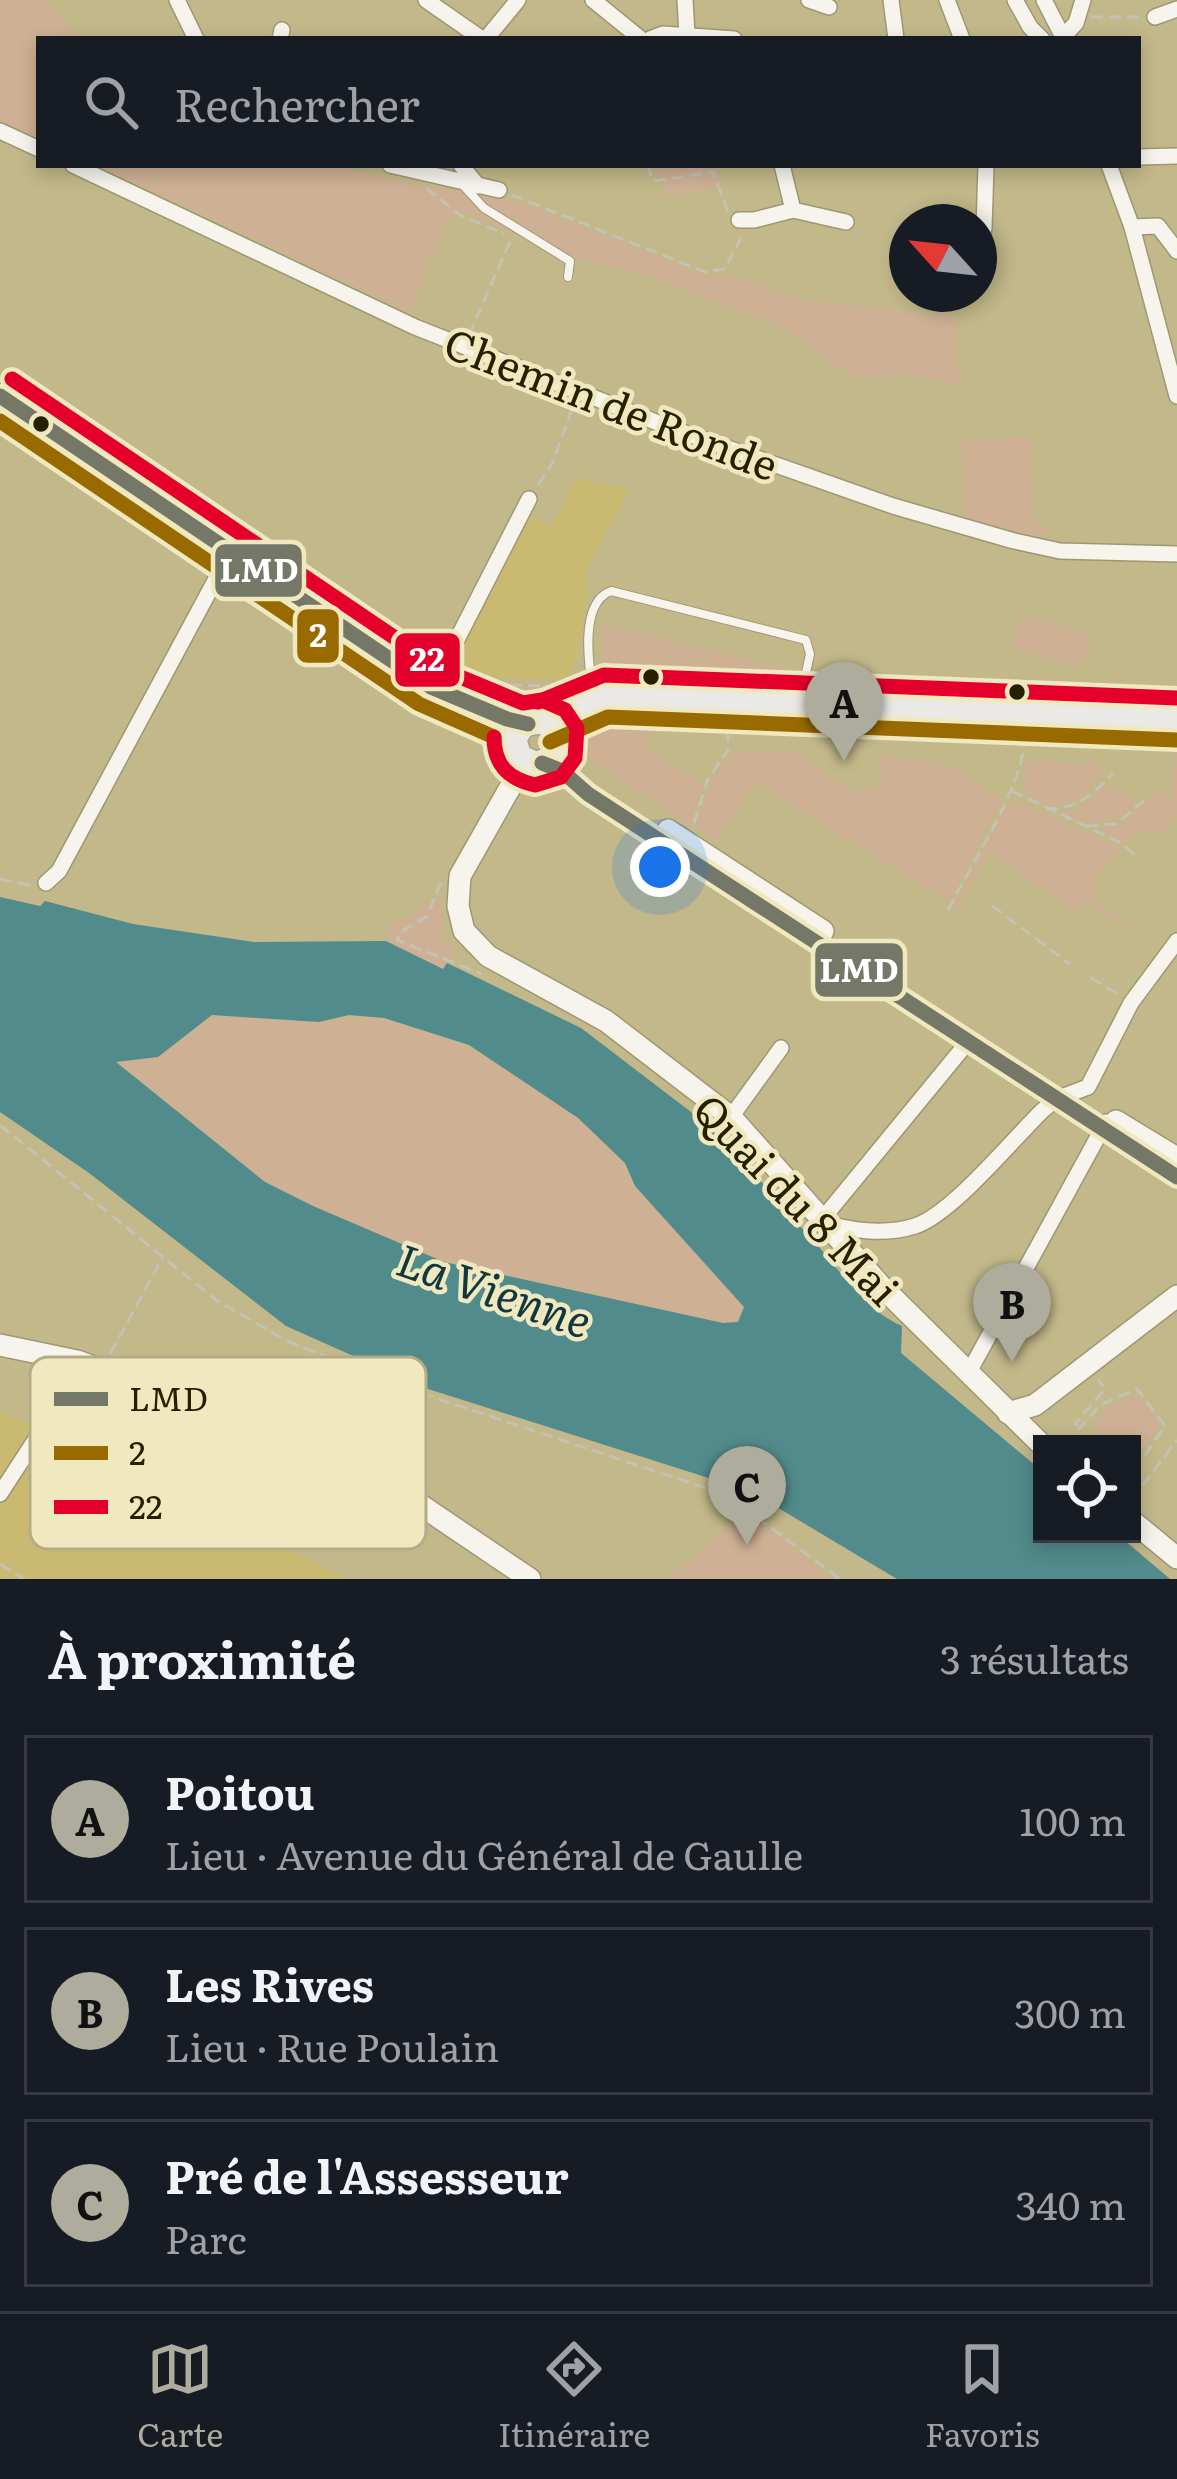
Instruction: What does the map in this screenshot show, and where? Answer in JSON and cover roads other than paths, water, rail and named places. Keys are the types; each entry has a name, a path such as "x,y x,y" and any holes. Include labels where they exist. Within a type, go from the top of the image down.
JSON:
{"main road":[{"path":"0,396 430,692"},
{"path":"0,411 430,692 537,742 1064,1097"},
{"path":"537,742 586,704 728,700 1177,719"},
{"path":"537,742 588,794 967,1043 1177,1158"},
{"name":"Quai du 8 Mai","path":"537,742 460,876 464,931 488,956 592,1011 731,1117 820,1222 1033,1437"},
{"path":"1106,1122 1177,1177"},
{"path":"1008,1413 1035,1405 1177,1295"},
{"path":"0,1345 52,1357"},
{"path":"426,1510 530,1579"},
{"path":"1141,1528 1177,1558"}],"street":[{"path":"177,0 195,36"},
{"path":"426,0 480,36"},
{"path":"487,36 518,0"},
{"path":"685,0 687,35"},
{"path":"808,0 830,7"},
{"path":"891,0 896,36"},
{"path":"947,0 961,36"},
{"path":"1015,0 1039,36"},
{"path":"1044,0 1062,36"},
{"path":"599,6 642,36"},
{"path":"1065,36 1081,8"},
{"path":"1155,17 1177,9"},
{"path":"656,36 699,36"},
{"path":"0,130 36,148"},
{"path":"1141,157 1177,156"},
{"name":"Chemin de Ronde","path":"79,168 464,347 671,428 948,524 1060,551 1177,554"},
{"path":"402,168 460,173 478,186 499,190"},
{"path":"783,168 793,210"},
{"path":"985,204 986,168"},
{"path":"1110,168 1132,227 1177,396"},
{"path":"739,220 793,210 846,222"},
{"path":"1132,227 1158,226 1177,251"},
{"path":"430,692 530,499"},
{"path":"46,884 59,871 225,562"},
{"path":"967,1043 820,1222 865,1231 914,1227 930,1219 1064,1097 1088,1087 1131,1003 1177,941"},
{"path":"731,1117 781,1048"},
{"path":"969,1372 1106,1122"},
{"path":"0,1494 30,1448"}],"lane":[{"path":"460,173 484,208 571,261 568,278"},
{"path":"586,704 590,624 595,602 604,592 797,636 810,646 800,702"}],"water":[{"name":"La Vienne","path":"0,897 40,906 45,901 133,924 254,942 386,941 443,969 447,963 581,1028 708,1125 853,1288 902,1326 901,1353 1033,1463 1033,1543 1128,1543 1170,1579 897,1579 765,1500 426,1388 426,1357 356,1357 286,1326 89,1173 0,1112","holes":["212,1015 319,1022 349,1015 384,1018 469,1045 578,1118 625,1163 635,1186 744,1307 738,1322 723,1323 444,1262 265,1182 116,1062 158,1057"]}],"place":[{"name":"Poitou","path":"844,761"},
{"name":"Les Rives","path":"1012,1362"},
{"name":"Pré de l'Assesseur","path":"747,1545"}]}
